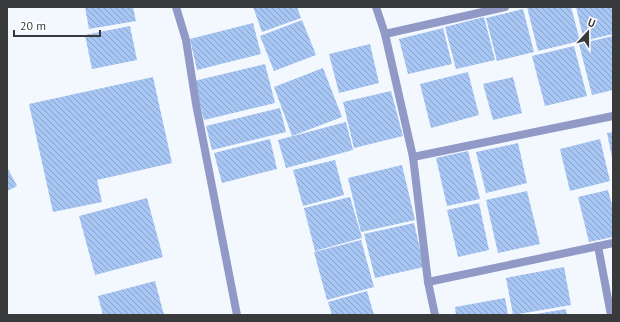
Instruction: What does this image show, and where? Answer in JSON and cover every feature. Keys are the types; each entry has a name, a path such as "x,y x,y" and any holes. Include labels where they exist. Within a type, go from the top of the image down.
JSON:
{"street":[{"path":"176,7 186,40 196,104 237,315"},
{"path":"376,7 385,34 413,157 428,282 435,315"},
{"path":"385,34 505,7"},
{"path":"413,157 613,116"},
{"path":"428,282 613,243"},
{"path":"598,246 612,315"}],"building":[{"path":"85,7 133,7 136,21 89,29"},
{"path":"253,7 297,7 301,18 262,32"},
{"path":"527,7 571,7 580,41 538,51"},
{"path":"576,7 613,7 613,34 584,41"},
{"path":"523,9 534,52 497,61 486,18"},
{"path":"484,17 495,60 456,69 445,27"},
{"path":"302,20 316,55 274,71 260,36"},
{"path":"253,23 261,54 197,70 190,39"},
{"path":"130,26 137,60 92,69 85,35"},
{"path":"443,28 452,64 408,74 399,39"},
{"path":"613,36 613,90 592,95 579,44"},
{"path":"370,44 379,83 339,93 329,54"},
{"path":"574,46 587,96 545,106 532,56"},
{"path":"265,64 275,103 204,120 194,81"},
{"path":"323,68 342,117 292,136 274,87"},
{"path":"468,72 479,115 431,128 420,84"},
{"path":"153,77 172,163 97,180 102,202 53,212 29,104"},
{"path":"513,77 522,113 493,120 483,84"},
{"path":"391,91 403,136 354,148 343,102"},
{"path":"280,108 286,132 212,150 206,126"},
{"path":"346,122 353,150 286,168 278,140"},
{"path":"613,132 613,157 612,157 607,133"},
{"path":"270,139 277,169 222,183 214,153"},
{"path":"600,139 610,181 570,191 560,149"},
{"path":"518,143 527,183 486,193 476,152"},
{"path":"468,151 480,199 447,206 436,158"},
{"path":"335,160 344,195 303,206 293,170"},
{"path":"402,165 415,220 361,232 348,178"},
{"path":"7,167 17,186 7,191"},
{"path":"608,190 613,209 613,237 589,242 578,197"},
{"path":"527,191 540,244 498,253 486,200"},
{"path":"350,197 362,238 315,251 304,208"},
{"path":"147,198 163,257 95,275 79,216"},
{"path":"479,203 489,250 458,257 447,210"},
{"path":"414,223 424,267 375,278 364,234"},
{"path":"361,240 374,287 327,300 314,252"},
{"path":"564,267 571,305 513,315 506,278"},
{"path":"155,281 164,315 103,315 98,296"},
{"path":"367,291 374,315 332,315 328,302"},
{"path":"505,298 508,315 456,315 455,307"},
{"path":"566,309 567,315 536,315 536,314"}]}
